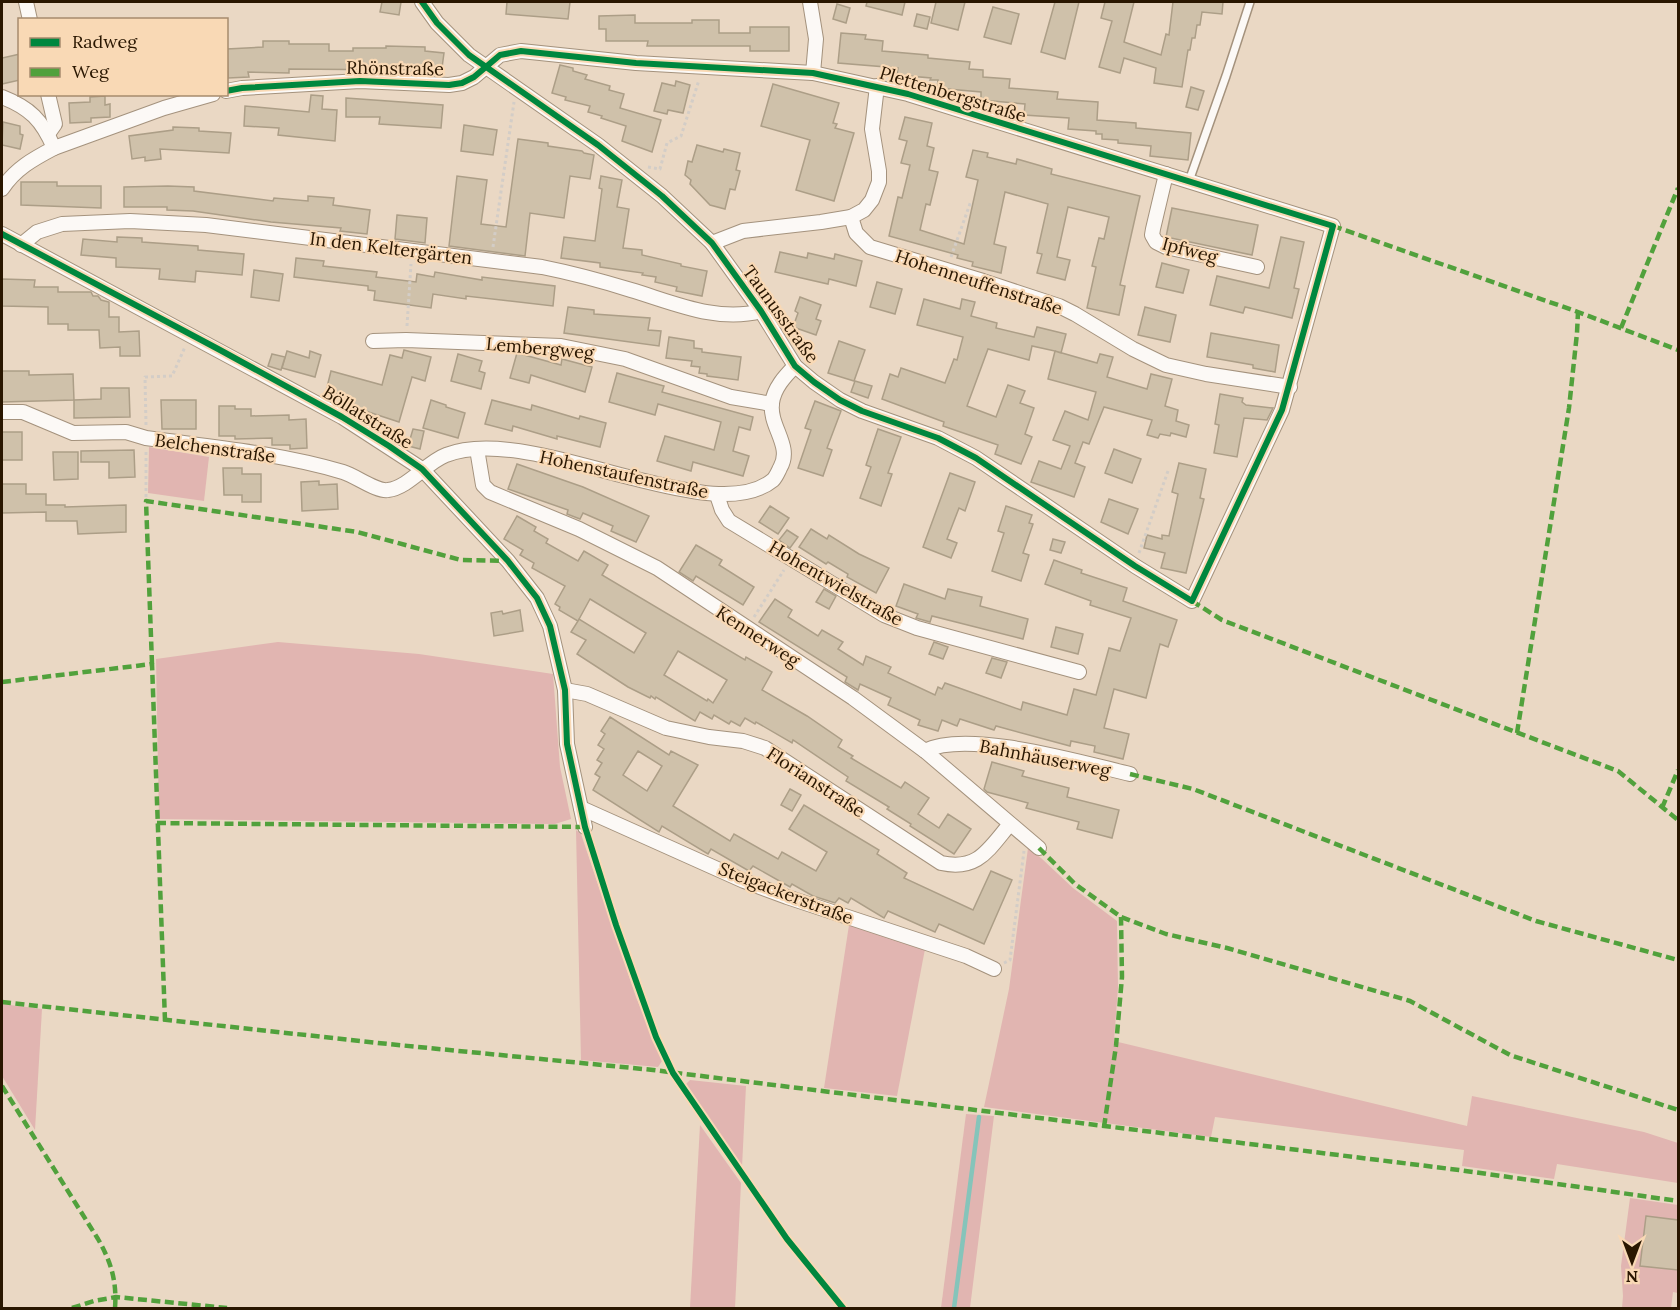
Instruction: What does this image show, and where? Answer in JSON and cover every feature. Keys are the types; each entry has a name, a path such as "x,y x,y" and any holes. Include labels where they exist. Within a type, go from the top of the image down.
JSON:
{"street":[{"path":"26,2 30,18"},
{"name":"Taunusstraße","path":"422,2 437,23 469,55 598,145 634,173 712,243 795,366 814,382 840,400 862,411 938,438 976,458 1135,566 1192,601 1263,454 1290,387"},
{"path":"810,2 816,39 813,73"},
{"name":"Plettenbergstraße","path":"485,67 500,55 520,51 704,67 813,73 876,86 1333,226 1290,387"},
{"name":"Rhönstraße","path":"228,91 342,81 449,85 462,83 474,77 485,67"},
{"path":"712,243 744,231 821,222 851,216 864,210 872,200 879,182 872,129 876,86"},
{"path":"48,96 55,124 48,134"},
{"path":"2,189 10,177 30,160 54,148 164,108 206,96"},
{"path":"2,97 17,103 36,116 54,148"},
{"name":"Ipfweg","path":"1166,174 1152,235 1156,242 1166,247 1257,267"},
{"name":"Hohenneuffenstraße","path":"851,216 856,232 870,247 1059,306 1133,350 1166,365 1206,374 1290,387"},
{"name":"In den Keltergärten","path":"21,245 37,232 62,224 130,221 206,225 491,261 581,275 710,314 740,315 760,311"},
{"name":"Böllatstraße","path":"2,234 342,417 422,469 508,561 537,598 550,626 565,690 567,744 585,827"},
{"name":"Lembergweg","path":"373,341 406,340 561,346 593,351 625,359 731,397 772,404"},
{"path":"772,404 780,382 795,366"},
{"name":"Hohenstaufenstraße","path":"422,469 446,454 490,447 555,458 680,489 717,495 748,492 774,479 784,462 784,444 774,423 772,404"},
{"name":"Belchenstraße","path":"2,412 23,412 73,433 126,432 146,438 313,463 348,474 376,489 388,490 400,486 422,469"},
{"name":"Kennerweg","path":"477,448 483,485 490,492 579,529 657,568 853,698 926,751 1039,848"},
{"name":"Hohentwielstraße","path":"717,495 729,521 884,615 917,628 1079,672"},
{"name":"Florianstraße","path":"565,690 587,694 666,728 709,737 744,741 765,748 941,863 962,865 972,863 989,849 1010,824"},
{"name":"Bahnhäuserweg","path":"926,751 948,744 981,744 1054,756 1130,774"},
{"name":"Steigackerstraße","path":"581,808 744,881 966,956 994,969"}],"lane":[{"path":"1189,181 1250,2"}],"path":[{"path":"634,173 643,166 660,169 667,143 681,136 704,67"},
{"path":"491,261 517,90"},
{"path":"946,270 971,201"},
{"path":"406,340 412,251"},
{"path":"146,501 145,377 172,376 190,334"},
{"path":"1135,566 1168,471"},
{"path":"747,629 792,558"},
{"path":"994,969 1010,960 1026,837"}],"shaded area":[{"path":"149,447 209,457 204,501 148,493"},
{"path":"278,642 419,654 553,674 560,767 571,819 555,824 159,819 156,659"},
{"path":"576,830 581,834 636,997 662,1061 658,1067 581,1060"},
{"path":"1028,848 1073,888 1117,921 1118,988 1114,1041 1467,1126 1472,1096 1644,1132 1678,1143 1678,1183 1557,1164 1554,1179 1462,1166 1464,1150 1215,1117 1211,1137 984,1107 1009,989"},
{"path":"849,925 925,949 897,1096 824,1088"},
{"path":"2,1004 42,1009 35,1130 2,1076"},
{"path":"690,1080 746,1086 742,1167 686,1084"},
{"path":"966,1114 994,1116 970,1308 941,1308"},
{"path":"700,1125 741,1183 735,1308 690,1308"},
{"path":"1630,1198 1678,1205 1678,1293 1673,1292 1671,1308 1622,1308 1621,1266"}],"building":[{"path":"382,2 401,2 399,15 380,12"},
{"path":"507,2 570,2 568,19 506,14"},
{"path":"867,2 905,2 902,15 866,6"},
{"path":"936,2 965,2 958,30 931,23"},
{"path":"1055,2 1079,2 1065,59 1041,52"},
{"path":"1105,2 1134,2 1124,42 1161,55 1166,34 1169,35 1173,2 1223,2 1222,14 1202,12 1200,25 1197,25 1195,38 1192,38 1190,50 1188,50 1182,87 1154,83 1156,68 1124,58 1120,73 1099,67 1112,21 1101,18"},
{"path":"837,4 850,8 846,23 833,19"},
{"path":"993,7 1019,14 1011,44 984,37"},
{"path":"917,14 930,17 927,29 914,26"},
{"path":"635,15 635,23 692,23 692,20 719,20 719,33 750,33 750,27 789,27 789,51 750,51 750,46 647,46 648,41 606,41 606,29 599,29 599,16"},
{"path":"841,33 866,35 865,39 883,41 882,51 970,62 969,69 983,70 983,77 1010,79 1009,88 1058,92 1057,99 1098,102 1097,120 1136,123 1136,128 1191,133 1188,160 1150,156 1151,146 1118,143 1118,140 1102,139 1102,134 1096,134 1096,131 1068,129 1069,118 1024,115 1025,104 981,100 981,92 937,88 938,80 897,75 898,68 838,63"},
{"path":"263,41 289,41 289,44 329,44 329,51 353,51 353,48 386,48 386,46 425,47 425,51 444,53 441,75 406,72 407,70 289,69 289,73 248,72 249,77 228,78 228,49 263,47"},
{"path":"18,54 18,80 2,84 2,58"},
{"path":"560,65 573,68 573,71 587,75 585,79 610,86 609,90 624,94 620,108 661,120 652,152 622,141 626,126 588,112 590,106 565,100 566,97 552,93"},
{"path":"676,81 690,85 683,113 668,110 667,114 654,111 662,83 675,86"},
{"path":"773,84 839,103 833,123 837,124 835,128 854,133 834,201 796,190 810,140 761,126"},
{"path":"1191,87 1204,91 1198,110 1186,107"},
{"path":"311,95 323,96 322,109 337,110 335,141 278,135 279,128 244,126 245,106 309,112"},
{"path":"105,96 105,105 110,104 110,117 91,118 91,122 70,123 69,103 90,102 90,97"},
{"path":"346,98 443,105 441,128 379,124 380,117 346,117"},
{"path":"905,117 932,123 927,146 934,148 929,170 938,172 930,205 926,204 920,230 964,244 978,180 966,177 973,150 988,153 987,157 1016,164 1017,159 1052,169 1051,174 1140,196 1120,285 1125,286 1119,315 1087,308 1096,267 1092,266 1099,238 1104,239 1109,217 1068,207 1057,257 1070,260 1065,280 1037,273 1042,254 1037,253 1048,204 1005,192 994,244 1006,247 1001,273 972,266 973,262 957,258 958,255 889,236 898,197 902,198 910,165 901,163 907,141 899,139"},
{"path":"3,122 20,126 20,134 23,135 20,149 2,145"},
{"path":"464,125 497,130 493,155 461,151"},
{"path":"173,127 231,133 229,153 160,149 161,159 145,161 145,157 132,159 129,136 173,130"},
{"path":"518,139 548,143 548,146 594,155 590,179 570,176 564,218 530,213 525,256 449,246 457,176 487,180 481,224 506,227"},
{"path":"697,145 723,152 724,149 740,153 736,170 740,171 735,190 730,189 725,209 710,205 690,184 691,180 685,175 688,161 692,162"},
{"path":"601,176 622,180 617,207 629,209 623,248 642,250 642,255 707,271 702,296 676,291 677,287 655,282 656,277 642,275 643,273 600,267 600,263 561,258 564,237 595,241 602,189 599,188"},
{"path":"21,182 57,182 57,186 101,186 101,208 21,205"},
{"path":"124,187 194,187 194,191 273,201 274,198 308,201 308,196 334,198 333,205 370,210 367,234 340,231 341,228 167,210 167,207 124,207"},
{"path":"1172,208 1258,225 1252,255 1166,237"},
{"path":"397,215 427,218 425,243 395,239"},
{"path":"117,237 142,238 142,242 198,246 198,250 244,254 242,275 196,271 195,282 159,279 160,269 116,267 116,258 81,255 83,239 117,242"},
{"path":"1281,237 1304,242 1294,288 1299,289 1292,318 1245,307 1243,313 1210,305 1217,276 1269,288"},
{"path":"780,252 807,258 808,253 834,259 835,254 862,261 856,286 829,279 828,284 775,272"},
{"path":"296,258 324,261 323,266 377,272 376,277 416,282 417,274 434,277 435,272 482,280 482,277 555,286 553,306 433,294 431,308 374,300 375,291 368,290 368,286 294,277"},
{"path":"1162,263 1189,270 1183,293 1156,287"},
{"path":"254,270 283,274 279,301 251,297"},
{"path":"2,279 35,280 34,287 58,287 58,292 91,292 93,296 109,302 109,317 119,317 119,332 139,331 140,356 120,356 120,347 100,348 99,330 68,330 68,324 48,324 48,307 2,306"},
{"path":"877,282 902,289 895,314 870,307"},
{"path":"800,297 821,305 816,319 821,321 816,335 793,327"},
{"path":"924,299 960,309 962,299 975,302 971,316 997,323 996,328 1034,337 1037,327 1066,334 1061,353 1097,363 1100,354 1113,357 1107,377 1147,389 1151,374 1172,379 1165,406 1178,410 1176,421 1189,425 1186,437 1171,433 1170,436 1160,434 1158,438 1147,435 1152,420 1104,407 1089,444 1083,442 1075,463 1085,467 1074,497 1031,482 1039,461 1061,469 1070,446 1053,440 1065,411 1088,420 1096,392 1048,379 1055,351 1032,346 1029,360 988,349 967,406 996,417 1008,385 1025,391 1020,403 1034,408 1025,434 1032,437 1021,464 995,454 998,445 943,426 944,422 882,399 890,374 898,377 901,368 945,383 954,359 957,360 963,337 917,325"},
{"path":"568,307 594,310 594,314 650,318 648,330 661,331 659,346 564,333"},
{"path":"1145,307 1176,315 1170,342 1138,335"},
{"path":"1211,333 1279,345 1275,372 1253,368 1253,365 1207,357"},
{"path":"669,337 694,341 694,348 702,349 702,352 741,357 738,380 707,376 707,374 699,373 700,367 691,366 692,361 666,358"},
{"path":"839,341 865,350 854,381 828,373"},
{"path":"404,350 431,357 425,381 412,377 399,422 341,403 343,396 326,391 331,371 382,385 390,355 402,358"},
{"path":"287,351 309,358 310,351 321,355 315,377 282,368"},
{"path":"517,353 561,365 562,359 592,367 585,392 531,375 529,383 510,378"},
{"path":"272,354 285,357 281,370 268,366"},
{"path":"458,354 482,361 479,371 485,373 481,389 451,381"},
{"path":"2,371 29,371 29,375 73,374 74,400 2,402"},
{"path":"617,373 664,386 662,392 753,417 750,430 739,427 733,451 749,456 743,476 693,462 691,471 657,461 665,436 714,450 721,422 658,404 655,415 609,402"},
{"path":"855,381 872,386 868,398 851,392"},
{"path":"101,388 129,388 130,417 74,418 74,400 101,399"},
{"path":"1220,394 1243,398 1242,402 1246,405 1273,408 1267,420 1244,418 1237,457 1214,453 1219,425 1215,424"},
{"path":"161,400 196,400 196,429 162,429"},
{"path":"431,400 465,413 458,438 423,428"},
{"path":"492,400 531,410 532,405 579,419 580,416 606,423 600,447 557,436 557,439 513,426 512,431 485,424"},
{"path":"815,401 841,411 827,448 832,450 823,476 798,468 811,430 805,428"},
{"path":"219,406 251,409 251,416 289,415 289,420 306,419 307,448 290,449 290,445 272,445 272,438 235,439 235,436 219,436"},
{"path":"413,429 424,431 420,449 408,446"},
{"path":"878,429 901,437 888,473 892,474 881,506 860,498 871,467 866,465"},
{"path":"2,432 22,432 22,460 2,460"},
{"path":"1114,449 1141,459 1132,483 1105,473"},
{"path":"134,450 135,477 109,478 109,462 81,462 81,451"},
{"path":"53,452 78,452 78,479 54,480"},
{"path":"1179,463 1206,469 1200,498 1204,499 1186,573 1161,568 1165,553 1144,548 1147,535 1162,539 1162,535 1169,536 1178,494 1172,492"},
{"path":"517,464 583,487 649,516 636,542 611,531 613,526 583,513 580,519 567,514 568,510 508,489"},
{"path":"223,468 242,468 242,474 261,474 261,502 242,502 242,495 224,495"},
{"path":"950,473 975,482 965,511 959,508 947,539 957,543 951,558 923,547"},
{"path":"319,481 319,485 337,484 338,509 302,511 301,482"},
{"path":"2,484 26,484 26,494 46,494 46,505 65,505 65,507 126,505 126,532 78,534 77,521 46,521 46,512 2,513"},
{"path":"1109,499 1138,509 1128,534 1101,522"},
{"path":"770,506 789,518 778,534 759,522"},
{"path":"1006,506 1032,515 1029,523 1033,524 1023,553 1029,555 1021,581 992,571 1004,533 998,531"},
{"path":"517,516 536,527 534,531 548,539 546,543 578,561 584,551 608,565 602,575 745,660 746,657 772,672 762,690 807,716 842,740 838,747 853,756 851,758 901,788 905,782 929,798 918,814 939,828 948,814 971,829 954,854 910,826 911,824 887,809 889,807 846,781 848,777 793,740 792,743 745,718 740,726 731,721 729,724 714,715 712,719 700,712 695,721 656,697 655,699 651,696 650,698 628,687 577,654 586,640 571,632 578,621 559,610 560,607 555,604 565,586 532,568 534,563 520,555 523,550 504,539","holes":["590,599 646,633 634,653 579,619","678,651 727,680 713,703 664,675"]},
{"path":"811,529 827,539 829,535 859,554 889,568 876,593 847,577 848,574 828,562 826,564 799,547"},
{"path":"787,530 798,537 790,548 779,540"},
{"path":"1053,539 1065,542 1061,553 1050,550"},
{"path":"696,545 722,560 719,565 754,587 743,605 696,576 693,581 679,572"},
{"path":"1054,560 1082,570 1081,573 1127,588 1123,601 1177,620 1168,647 1160,644 1146,698 1114,689 1104,728 1129,734 1123,759 1094,752 1095,746 1071,741 1070,746 996,726 994,730 960,719 957,726 942,720 938,731 918,725 920,720 888,705 891,698 860,684 858,690 845,682 847,677 759,622 775,599 792,610 788,617 818,636 822,630 843,642 838,649 863,665 866,656 891,667 888,673 935,695 938,687 942,689 945,683 1021,710 1023,702 1067,715 1074,689 1096,695 1109,648 1120,651 1131,618 1090,605 1091,601 1045,584"},
{"path":"904,584 945,599 948,589 982,597 980,606 1028,619 1023,639 932,616 930,622 916,618 918,614 896,606"},
{"path":"824,589 836,596 829,609 816,602"},
{"path":"520,610 523,631 494,636 491,613 502,611 503,614"},
{"path":"1056,627 1083,634 1078,654 1051,647"},
{"path":"934,642 948,647 943,659 929,654"},
{"path":"992,658 1007,662 1001,678 986,673"},
{"path":"610,717 669,755 671,751 698,765 673,806 730,841 734,834 778,859 782,852 816,871 827,852 789,829 804,805 879,850 877,854 907,873 904,878 973,910 991,871 1012,880 984,944 939,924 935,932 888,911 884,918 851,898 848,903 839,898 835,903 813,896 792,884 790,887 753,866 749,871 711,849 708,854 662,826 659,832 593,790 600,777 595,774 602,763 597,760 604,749 598,745 605,734 601,731","holes":["638,751 662,766 647,791 623,775"]},
{"path":"992,762 1024,771 1022,776 1069,788 1067,797 1119,810 1112,838 1077,829 1079,822 1026,808 1028,803 987,792 984,789"},
{"path":"790,789 801,795 792,811 781,805"},
{"path":"1646,1216 1678,1220 1678,1270 1640,1266"}],"waterway":[{"path":"954,1308 979,1117"}],"marked path":[{"path":"1621,328 1678,188"},
{"path":"1333,226 1578,312 1678,350"},
{"path":"1517,733 1569,408 1578,312"},
{"path":"152,664 146,501 357,532 461,560 508,561"},
{"path":"1192,601 1222,620 1618,771 1678,820"},
{"path":"2,682 152,664 165,1021"},
{"path":"1662,808 1678,770"},
{"path":"1130,774 1193,789 1536,921 1678,960"},
{"path":"157,823 585,827 586,830"},
{"path":"1039,848 1075,884 1121,917 1166,934 1227,948 1410,1001 1510,1055 1678,1110"},
{"path":"1104,1127 1116,1046 1122,977 1121,917"},
{"path":"2,1002 653,1070 1459,1170 1678,1201"},
{"path":"2,1086 103,1247 114,1280 115,1308"},
{"path":"72,1308 116,1297 227,1308"}],"cycle path":[{"path":"422,2 437,23 469,55 486,67"},
{"path":"521,51 636,63 813,73 908,94 1333,226 1282,410 1192,601 1135,566 976,458 938,438 862,411 840,400 814,382 795,366 761,311 712,243 662,196 598,145 486,67 500,55 521,51"},
{"path":"228,91 360,81 449,85 462,83 486,67"},
{"path":"2,234 220,350 342,417 389,446 422,469 508,561 537,598 550,626 565,690 567,744 585,827 616,925 656,1037 673,1073 787,1239 843,1308"}]}
